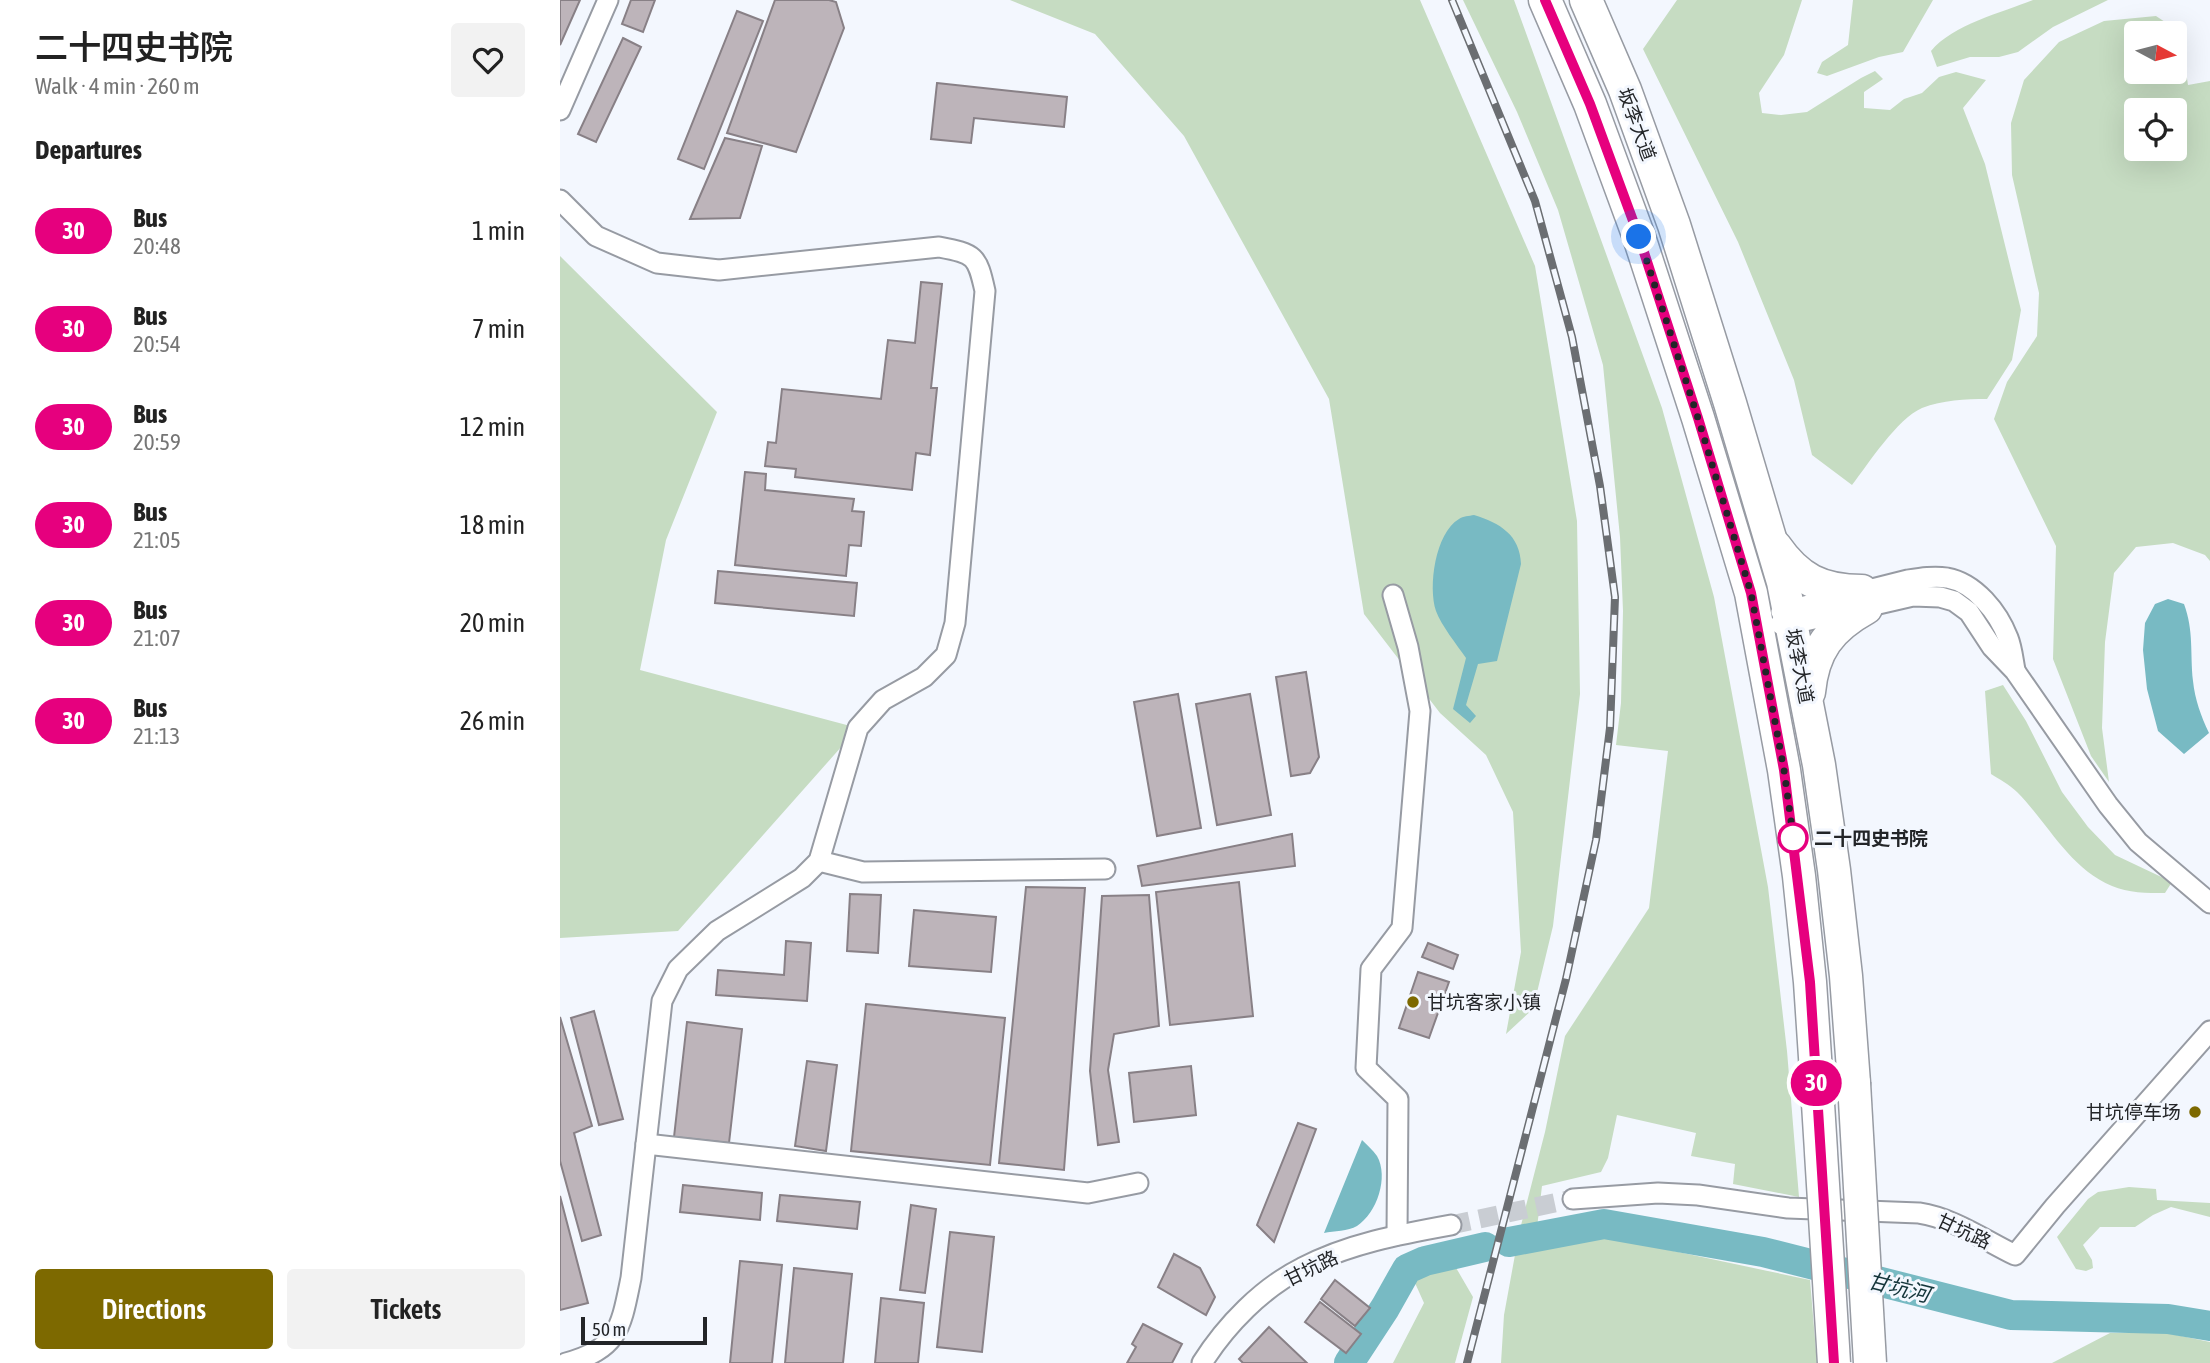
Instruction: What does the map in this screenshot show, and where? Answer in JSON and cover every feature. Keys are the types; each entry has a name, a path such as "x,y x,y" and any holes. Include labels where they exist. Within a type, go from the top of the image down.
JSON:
{"main road":[{"name":"坂李大道","path":"1545,0 1590,104 1639,237 1751,593 1784,770 1810,982 1834,1363"},
{"name":"坂李大道","path":"1586,0 1625,90 1674,225 1730,403 1790,617 1834,870 1846,976 1870,1363"},
{"path":"1770,539 1786,561 1800,574 1815,583 1864,599 1824,642 1815,660 1807,704"}],"street":[{"path":"560,110 608,0"},
{"path":"560,200 596,236 657,263 719,270 939,247 967,252 979,265 985,291 955,623 946,655 924,677 883,700 858,728 820,861 802,878 717,931 678,970 662,1001 631,1278 623,1316 611,1340 590,1357 566,1363"},
{"path":"1393,595 1408,647 1420,710 1402,928 1371,969 1366,1068 1398,1099 1397,1235"},
{"path":"1757,623 1864,599 1913,596 1940,597 1954,601 1969,612 1992,647 2015,671 2108,805 2137,842 2210,903"},
{"path":"820,861 863,872 1105,869"},
{"name":"甘坑路","path":"1573,1199 1698,1195 1788,1208 1919,1213 1947,1221 2015,1255 2210,1031"},
{"path":"646,1144 1088,1192 1138,1183"},
{"name":"甘坑路","path":"1202,1363 1229,1327 1255,1300 1302,1268 1397,1235 1451,1225"}],"green space":[{"path":"1010,0 1420,0 1535,266 1577,521 1580,694 1553,926 1533,1009 1506,1034 1521,952 1513,812 1486,755 1440,713 1364,614 1329,399 1184,136 1095,34"},
{"path":"1463,0 1514,0 1662,408 1714,597 1768,887 1787,1051 1799,1197 1733,1184 1735,1164 1691,1156 1696,1133 1617,1115 1608,1158 1601,1172 1542,1186 1535,1244 1589,1233 1810,1280 1817,1363 1501,1363 1504,1315 1519,1233 1545,1132 1565,1036 1649,908 1668,751 1616,745 1621,703 1623,611 1620,537 1603,365 1558,210 1517,112"},
{"path":"1677,0 1802,0 1784,55 1759,93 1762,113 1781,115 1807,112 1875,71 1883,79 1864,92 1864,108 1890,110 1904,99 1922,93 1939,77 1956,72 1986,80 1963,108 1985,164 2021,310 2012,360 1987,399 1930,405 1913,414 1884,442 1852,485 1812,455 1794,380 1738,242 1643,49"},
{"path":"1853,0 1933,0 1903,52 1879,57 1827,76 1817,73 1822,62 1848,45"},
{"path":"2033,0 2108,0 2053,27 2018,52 1999,57 1970,57 1937,67 1931,51 1940,42 1979,20"},
{"path":"2156,16 2164,21 2124,21 2124,84 2188,85 2210,81 2210,561 2205,555 2173,543 2136,547 2114,573 2105,642 2102,728 2109,782 2091,756 2053,659 2056,546 1994,419 2007,382 2037,336 2039,293 2012,175 2011,123 2024,80 2059,42 2104,21"},
{"path":"560,256 717,412 666,540 640,670 858,728 678,931 560,938"},
{"path":"2003,685 2026,721 2062,792 2088,827 2115,855 2172,882 2165,893 2124,890 2097,878 2071,857 2017,792 1991,774 1985,691"},
{"path":"2129,1187 2156,1189 2157,1200 2210,1203 2210,1217 2171,1207 2135,1227 2100,1227 2083,1245 2092,1260 2093,1268 2086,1271 2076,1269 2057,1237 2088,1199 2098,1192"},
{"path":"1434,1265 1455,1266 1473,1297 1455,1363 1393,1363 1424,1303 1411,1274"},
{"path":"2110,1333 2167,1333 2210,1342 2210,1363 2052,1363"}],"water":[{"path":"1474,515 1500,526 1513,538 1521,564 1497,661 1478,664 1466,705 1476,716 1470,723 1453,709 1466,658 1438,617 1433,575 1444,536 1459,519"},
{"path":"2168,599 2184,604 2190,633 2194,688 2209,733 2184,754 2158,731 2147,689 2143,650 2145,623 2155,604"},
{"path":"1362,1140 1375,1154 1382,1174 1375,1204 1357,1226 1324,1233"}],"building":[{"path":"560,0 580,0 560,45"},
{"path":"631,0 655,0 643,32 622,24"},
{"path":"775,0 836,2 844,28 796,152 727,133"},
{"path":"737,11 763,21 704,169 678,159"},
{"path":"623,38 641,47 596,142 578,134"},
{"path":"937,83 1067,97 1064,127 974,118 971,143 931,139"},
{"path":"725,138 762,146 740,218 690,219"},
{"path":"921,282 942,284 931,388 937,388 930,455 916,453 912,490 795,477 796,469 765,466 768,442 776,443 782,389 881,399 888,340 915,343"},
{"path":"745,472 766,474 765,490 854,499 852,511 864,512 861,546 849,545 846,576 735,565"},
{"path":"718,571 857,583 854,616 715,603"},
{"path":"1306,672 1319,757 1310,773 1291,776 1276,677"},
{"path":"1178,694 1201,828 1157,836 1134,702"},
{"path":"1250,694 1271,815 1217,825 1196,704"},
{"path":"1292,834 1295,866 1142,886 1138,866"},
{"path":"1239,882 1253,1016 1170,1025 1156,892"},
{"path":"1026,887 1085,888 1064,1170 999,1163"},
{"path":"850,894 881,895 878,953 847,951"},
{"path":"1149,895 1159,1026 1114,1034 1108,1070 1119,1142 1098,1145 1090,1071 1102,896"},
{"path":"914,910 996,917 991,972 909,966"},
{"path":"786,941 811,943 807,1001 716,995 718,970 784,975"},
{"path":"1428,943 1458,955 1453,969 1422,957"},
{"path":"1418,972 1449,982 1429,1038 1399,1028"},
{"path":"866,1004 1005,1018 990,1165 851,1151"},
{"path":"594,1011 623,1119 599,1125 571,1018"},
{"path":"560,1017 592,1126 574,1133 601,1235 582,1241 560,1161"},
{"path":"687,1022 742,1029 729,1143 674,1137"},
{"path":"807,1061 837,1065 826,1151 795,1146"},
{"path":"1191,1066 1196,1115 1134,1122 1129,1073"},
{"path":"1298,1123 1316,1129 1274,1242 1257,1225"},
{"path":"683,1185 762,1193 760,1220 680,1212"},
{"path":"780,1195 860,1202 857,1229 777,1221"},
{"path":"560,1196 588,1303 560,1310"},
{"path":"911,1205 936,1209 925,1293 900,1290"},
{"path":"950,1232 994,1237 982,1352 937,1347"},
{"path":"1174,1254 1200,1268 1215,1297 1206,1315 1158,1287"},
{"path":"740,1261 782,1265 772,1363 730,1363"},
{"path":"794,1268 852,1274 843,1363 785,1363"},
{"path":"1335,1280 1370,1308 1355,1326 1321,1299"},
{"path":"881,1298 924,1303 918,1363 875,1363"},
{"path":"1320,1302 1361,1334 1346,1353 1305,1322"},
{"path":"1143,1324 1182,1344 1172,1363 1127,1363 1136,1347 1132,1344"},
{"path":"1269,1327 1307,1363 1243,1363 1239,1359"}],"waterway":[{"name":"甘坑河","path":"1509,1242 1604,1224 1763,1252 2011,1315 2168,1319 2210,1326"},
{"name":"甘坑河","path":"1349,1363 1407,1269 1425,1261 1485,1247"}],"tunnel":[{"path":"1451,1225 1573,1199"}],"railway":[{"path":"1452,0 1535,201 1572,337 1600,486 1615,597 1610,728 1596,840 1566,979 1467,1363"}],"bus line":[{"name":"30","path":"1545,0 1590,104 1639,237 1751,593 1784,770 1810,982 1834,1363"}],"place":[{"name":"二十四史书院","path":"1793,838"},
{"name":"甘坑客家小镇","path":"1413,1002"},
{"name":"甘坑停车场","path":"2195,1112"}],"route":[{"path":"1639,237 1751,593 1766,664 1795,850 1793,838"}]}
